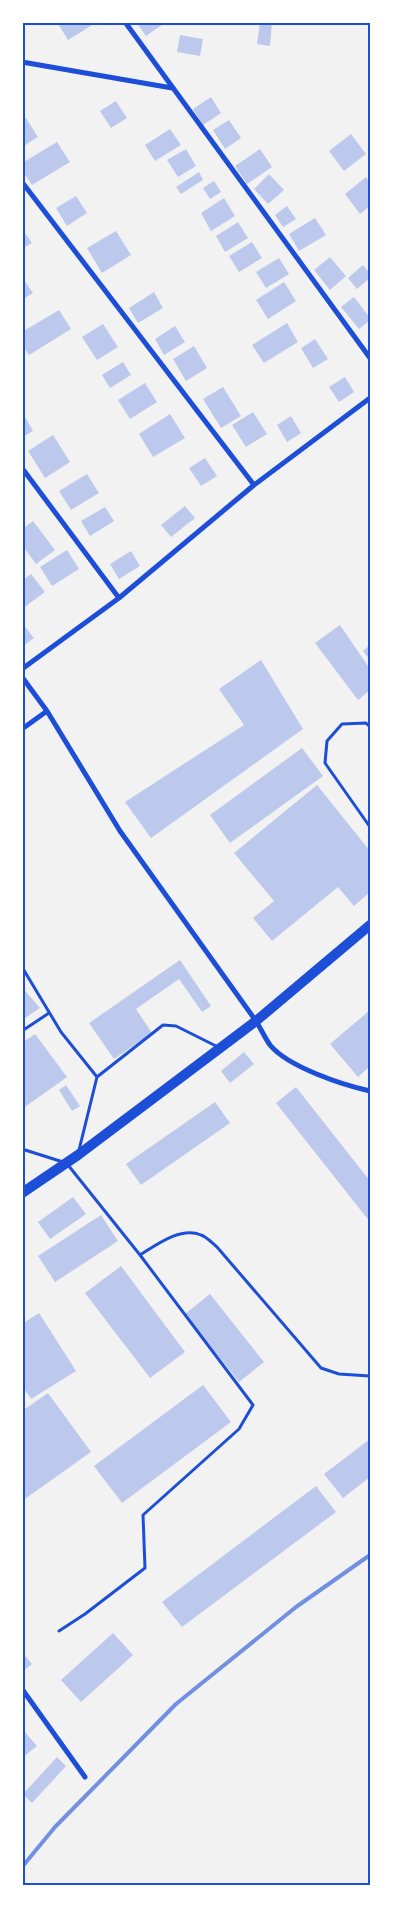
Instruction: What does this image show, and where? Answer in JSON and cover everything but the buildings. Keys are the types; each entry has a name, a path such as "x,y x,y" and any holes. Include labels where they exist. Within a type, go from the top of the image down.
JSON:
{"main road":[{"path":"22,1193 66,1163 256,1022 370,925"}],"street":[{"path":"125,22 370,358"},
{"path":"22,62 173,88"},
{"path":"22,182 254,485"},
{"path":"22,669 119,598 254,485 370,398"},
{"path":"22,468 119,598"},
{"path":"22,677 47,711 120,831 256,1022 270,1045 286,1058 349,1086 370,1091"},
{"path":"22,729 47,711"},
{"path":"22,1689 85,1777"}],"lane":[{"path":"352,22 370,23"},
{"path":"370,727 366,723 342,724 327,741 325,763 370,827"},
{"path":"22,967 61,1032 97,1077"},
{"path":"22,1031 49,1013"},
{"path":"78,1154 97,1077 163,1025 176,1026 221,1048"},
{"path":"22,1150 66,1163 140,1256 253,1406 239,1429 143,1515 145,1568 85,1614 59,1631"},
{"path":"140,1256 162,1242 186,1232 201,1235 217,1247 321,1368 339,1374 370,1376"}],"railway":[{"path":"22,1867 55,1827 176,1704 296,1607 370,1555"}]}
